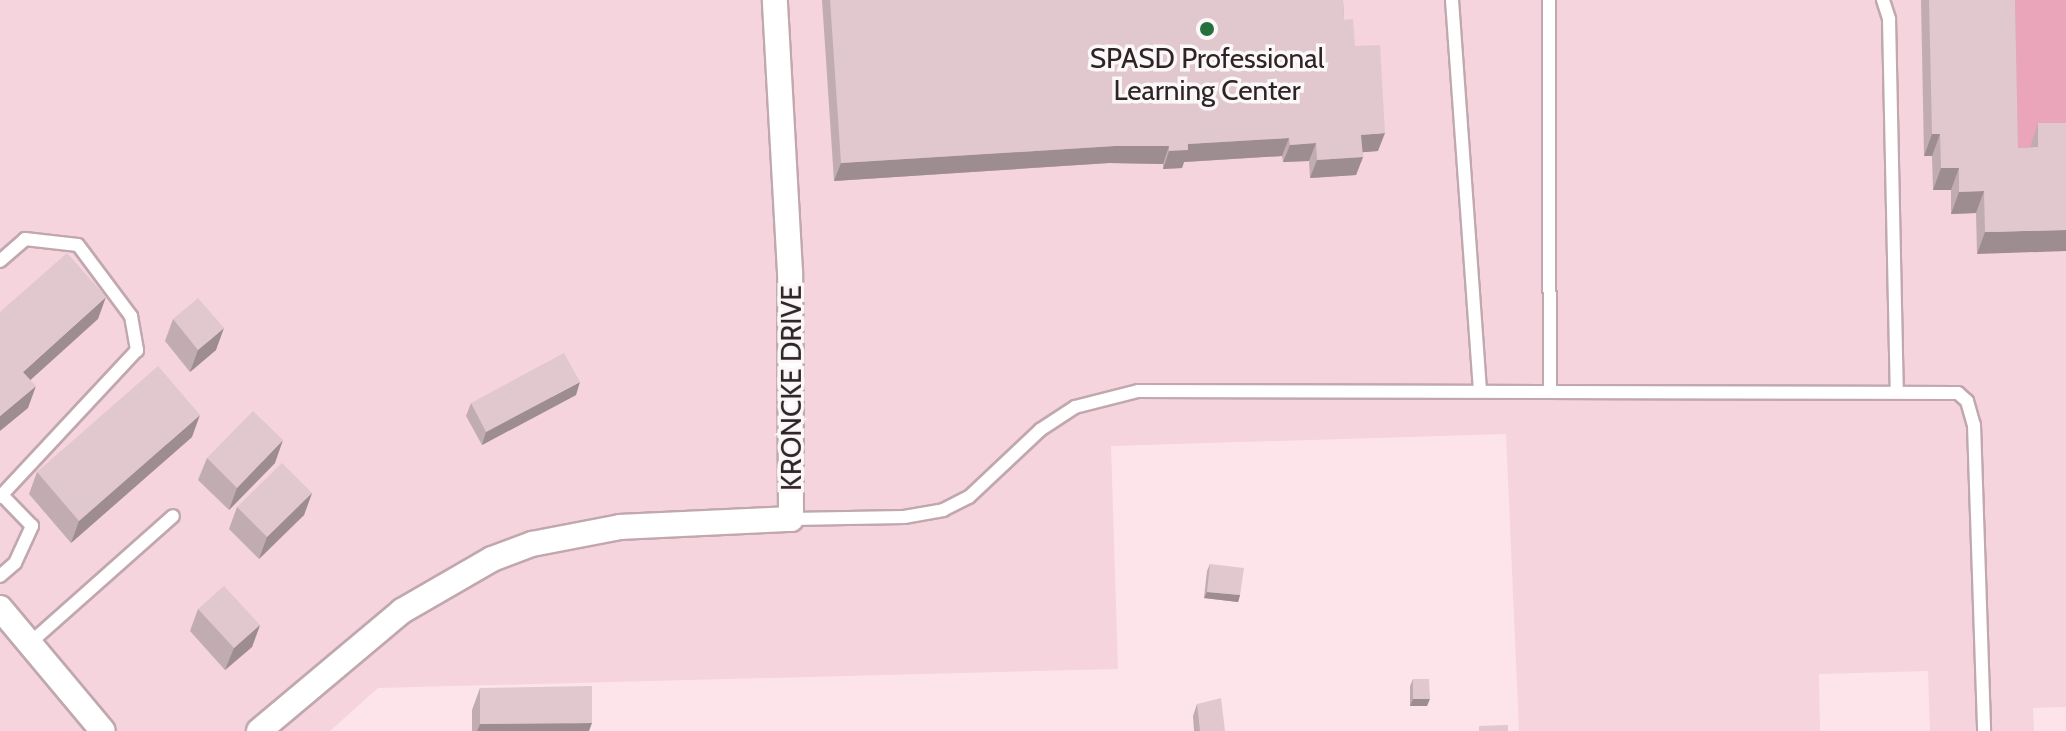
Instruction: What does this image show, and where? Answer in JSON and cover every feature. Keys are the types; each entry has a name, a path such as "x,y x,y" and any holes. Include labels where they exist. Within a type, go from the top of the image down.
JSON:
{"street":[{"name":"KRONCKE DRIVE","path":"259,731 402,611 492,559 557,537 620,527 791,519 790,272 775,0"},
{"path":"0,608 103,731"}],"lane":[{"path":"1452,0 1480,391"},
{"path":"1549,0 1550,391"},
{"path":"1883,0 1889,19 1897,391"},
{"path":"0,261 25,239 78,245 131,316 137,350 1,496 32,526 21,552 0,576"},
{"path":"791,519 904,517 943,510 969,497 1040,430 1075,407 1138,391 1958,393 1972,412 1984,731"},
{"path":"30,643 173,516"}],"shaded area":[{"path":"0,0 2066,0 2066,707 2033,708 2034,731 1930,731 1928,671 1819,674 1820,731 1519,731 1506,434 1111,446 1118,669 378,688 330,731 0,731"},
{"path":"2006,0 2066,0 2066,145 2030,169 2010,170"}],"building":[{"path":"830,0 1343,0 1344,20 1353,19 1355,46 1380,45 1385,133 1361,135 1363,157 1317,160 1316,143 1290,145 1289,138 1188,144 1188,150 1169,151 1169,146 1115,146 841,163"},
{"path":"1929,0 2015,0 2018,148 2038,147 2038,123 2066,123 2066,230 1985,232 1984,191 1959,192 1959,168 1941,168 1940,134 1932,134"},
{"path":"67,253 106,297 23,372 36,386 0,416 0,312"},
{"path":"198,298 224,328 198,350 173,319"},
{"path":"564,353 580,382 486,432 471,403"},
{"path":"158,366 200,415 79,521 37,472"},
{"path":"253,411 283,440 237,488 207,458"},
{"path":"282,463 312,493 267,537 237,507"},
{"path":"1210,564 1244,568 1240,595 1207,592"},
{"path":"224,586 260,625 234,648 198,609"},
{"path":"1413,679 1429,679 1430,699 1413,699"},
{"path":"592,686 592,723 480,724 480,688"},
{"path":"1221,698 1225,731 1200,731 1197,704"},
{"path":"1508,725 1508,731 1479,731 1479,726"}],"place":[{"name":"SPASD Professional Learning Center","path":"1207,29"}]}
